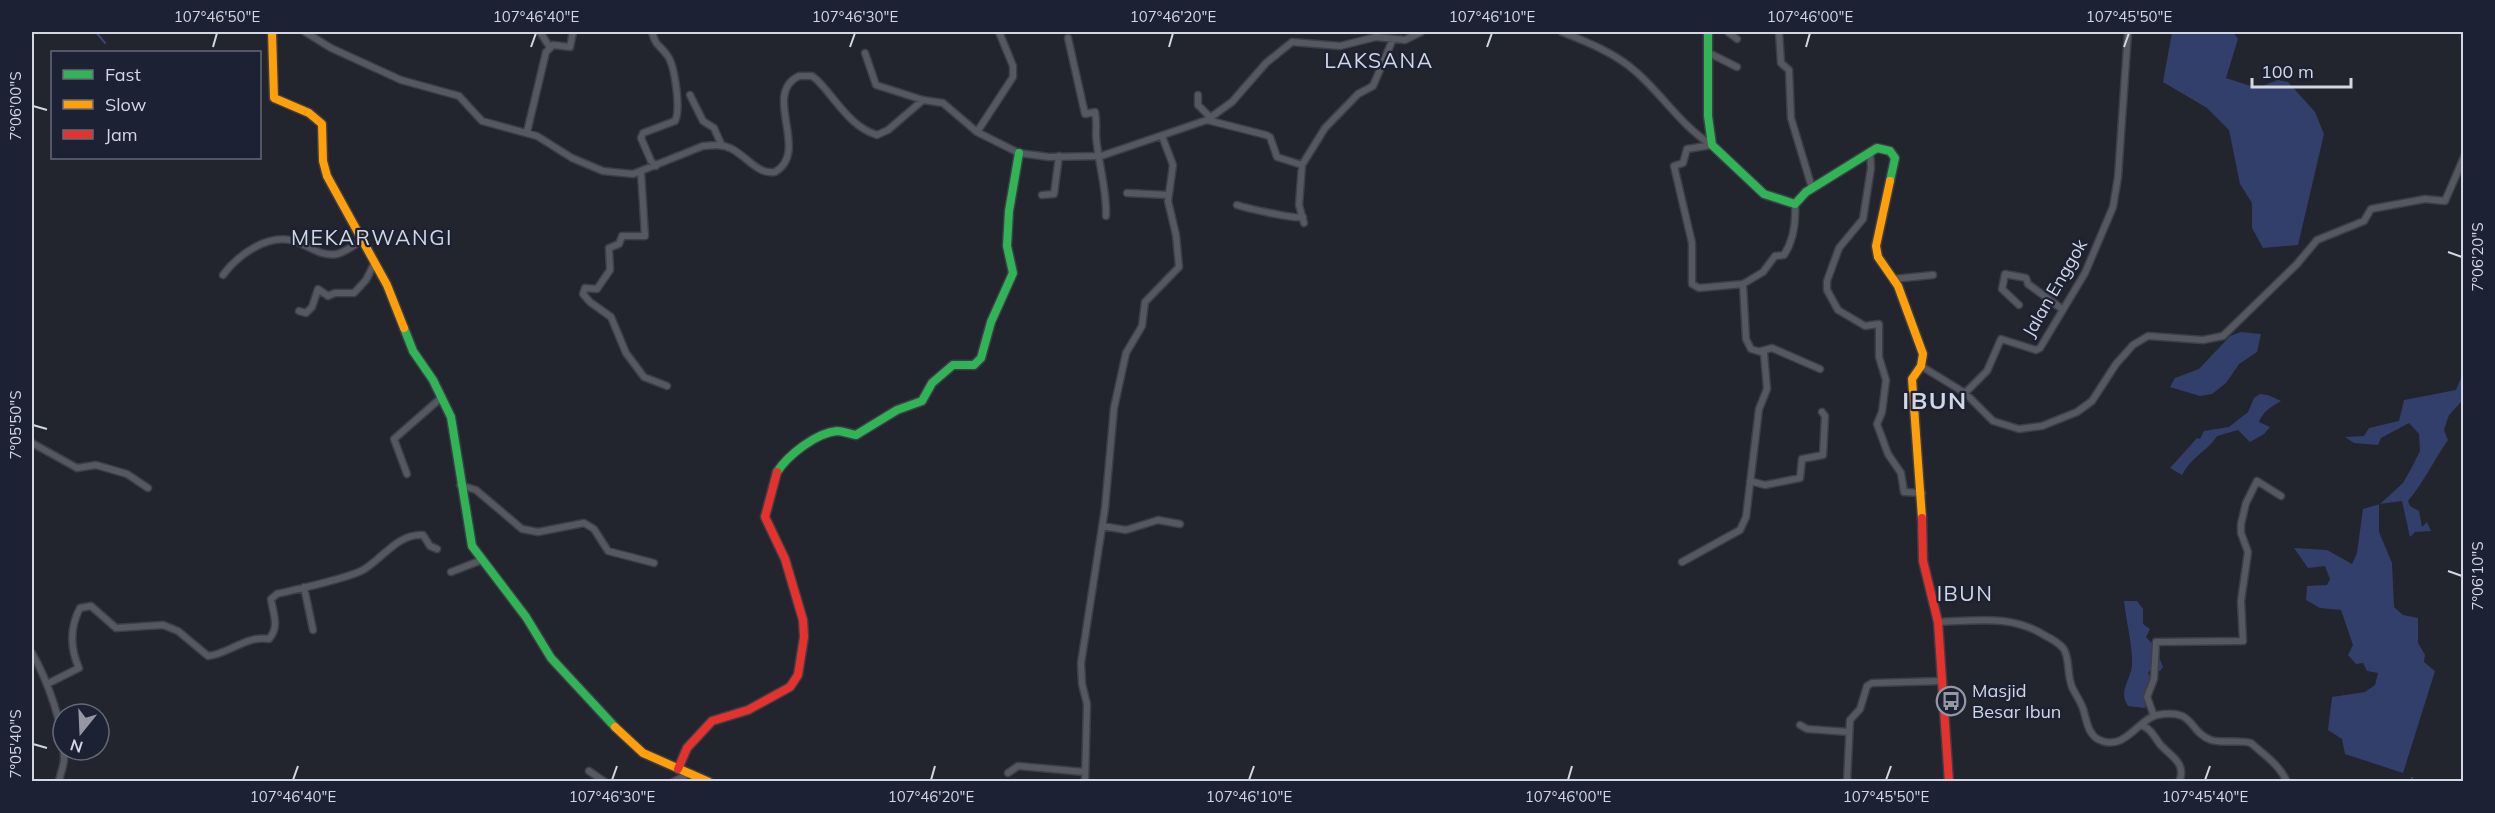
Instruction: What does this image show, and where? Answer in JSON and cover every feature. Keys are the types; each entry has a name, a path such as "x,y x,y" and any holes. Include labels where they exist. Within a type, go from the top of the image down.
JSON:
{"street":[{"path":"272,32 274,98 309,113 322,124 323,161 327,176 375,262 401,316 413,351 442,397 454,429 460,485 472,546 526,617 551,658 636,747 658,761 709,782"},
{"path":"305,32 331,48 401,80 459,96 482,121 527,132 593,168 625,175 641,172 703,146 730,147 764,171 769,173 779,169 791,145 783,117 786,99 793,80 800,76 812,76 831,93 849,117 876,135 888,130 923,100"},
{"path":"540,32 549,46"},
{"path":"549,46 570,47 573,32"},
{"path":"652,32 656,46 669,58 679,106 675,121 643,133 641,138 651,161 656,166"},
{"path":"978,132 1013,77 1014,66 999,32"},
{"path":"865,53 876,85 923,100 944,103 978,132 1019,153 1029,156 1101,156 1209,119 1246,90 1266,63 1287,44 1340,46 1376,37 1411,38 1421,32"},
{"path":"1562,32 1603,51 1636,71 1693,132 1712,145 1764,194 1795,204"},
{"path":"1708,32 1708,116 1712,145"},
{"path":"1728,32 1737,39"},
{"path":"1779,32 1781,63 1789,70 1791,118 1812,188"},
{"name":"Jalan Enggok","path":"1965,393 1988,370 2001,339 2038,350 2085,273 2114,200 2128,32"},
{"path":"1068,38 1085,114 1095,112 1096,115 1106,186 1106,216"},
{"path":"1238,205 1258,212 1266,210 1304,220 1299,205 1302,165 1325,128 1358,94 1373,86 1393,39"},
{"path":"527,132 540,69 549,46"},
{"path":"1709,53 1737,67"},
{"path":"690,95 703,121 714,128 722,146"},
{"path":"1198,95 1198,105 1209,119 1266,135 1270,137 1277,157 1302,165"},
{"path":"1085,782 1087,704 1082,684 1081,663 1102,526 1114,408 1128,347 1142,326 1144,302 1179,267 1176,235 1168,195 1173,165 1162,136"},
{"path":"1712,145 1687,149 1683,163 1674,166 1692,243 1692,285 1699,288 1743,284 1763,272 1775,256 1784,255 1793,233 1795,204 1812,188 1877,148 1886,148 1895,161 1876,246 1878,257 1893,279 1923,354 1921,366 1912,379 1912,393 1922,493 1923,561 1938,622 1949,782"},
{"path":"1870,151 1871,168 1863,219 1838,249 1827,281 1827,290 1838,310 1865,326 1879,324 1879,357 1886,380 1878,428 1888,454 1901,473 1904,492 1922,493"},
{"path":"678,769 687,748 712,721 748,710 789,687 798,675 804,637 803,620 785,559 765,517 774,490 777,471 811,441 837,431 856,435 897,410 922,401 932,383 953,365 974,365 980,361 991,322 1013,273 1006,246 1009,211 1019,153"},
{"path":"1042,195 1054,194 1059,156"},
{"path":"1921,366 1965,393 1993,421 2019,429 2042,426 2077,412 2092,401 2127,351 2148,336 2203,340 2223,336 2297,264 2317,240 2364,221 2371,208 2425,199 2445,201 2463,157"},
{"path":"641,172 645,236 622,235 619,244 609,248 609,272 597,289 585,288 583,294 611,317 626,353 644,377 667,386"},
{"path":"1127,193 1168,195"},
{"path":"223,275 247,250 269,242 293,240 305,248 329,254 343,252 362,241"},
{"path":"299,311 306,313 312,307 318,289 328,296 335,293 354,293 365,281 375,262"},
{"path":"1893,279 1933,274"},
{"path":"2019,305 2002,289 2005,274 2026,278 2028,284 2062,309"},
{"path":"1743,284 1746,339 1751,349 1761,351 1772,348 1820,369"},
{"path":"1682,562 1740,530 1746,517 1760,409 1767,389 1767,366 1761,351"},
{"path":"407,474 394,439 442,397"},
{"path":"1750,481 1765,485 1800,478 1802,459 1823,455 1825,416 1822,412"},
{"path":"32,443 77,468 96,465 127,474 148,488"},
{"path":"2154,716 2147,697 2154,679 2156,642 2243,641 2241,601 2248,552 2241,533 2243,512 2257,481 2281,496"},
{"path":"460,485 476,490 522,529 538,532 578,523 586,524 594,529 608,551 654,563"},
{"path":"1102,526 1126,530 1158,520 1180,524"},
{"path":"47,684 79,668 72,656 72,624 80,608 91,606 110,626 116,628 163,625 178,631 208,656 215,655 239,643 261,638 269,639 274,633 276,621 271,599 276,594 360,571 390,547 417,535 423,535 430,546 437,549"},
{"path":"451,572 482,560"},
{"path":"304,587 313,630"},
{"path":"1938,622 2012,620 2034,628 2063,649 2072,686 2094,736 2110,743 2126,738 2154,716 2178,714 2188,719 2208,739 2251,743 2258,752 2283,771 2287,782"},
{"path":"32,652 55,706 64,758 59,782"},
{"path":"1847,782 1851,717 1860,709 1869,684 1942,681"},
{"path":"1800,725 1807,729 1850,732"},
{"path":"2143,726 2149,728 2160,745 2178,760 2182,773 2179,782"},
{"path":"1008,773 1018,766 1085,772"},
{"path":"589,771 593,779 605,782"},
{"path":"673,782 690,773"}],"shaded area":[{"path":"2172,32 2233,32 2238,39 2226,78 2257,88 2278,80 2288,82 2315,112 2324,134 2298,245 2263,248 2252,228 2252,203 2240,184 2229,130 2207,108 2163,82"},
{"path":"2241,332 2261,334 2257,352 2239,364 2226,383 2212,394 2200,396 2170,387 2175,378 2199,369 2230,336"},
{"path":"2463,373 2463,400 2449,415 2444,430 2448,440 2408,501 2410,506 2419,511 2422,527 2427,522 2431,531 2415,532 2410,537 2402,501 2380,504 2403,483 2412,467 2420,451 2419,434 2409,423 2381,438 2378,445 2354,443 2345,437 2364,436 2369,428 2399,421 2404,400 2456,390"},
{"path":"2260,394 2281,401 2261,418 2259,422 2270,427 2264,434 2250,442 2238,430 2217,436 2182,475 2170,468 2197,438 2200,439 2204,431 2229,427 2248,412 2254,398"},
{"path":"2379,504 2379,532 2392,563 2394,607 2403,615 2418,618 2418,643 2425,655 2424,662 2435,671 2403,773 2345,754 2342,739 2328,730 2332,697 2365,692 2375,685 2378,673 2367,671 2363,663 2356,664 2348,655 2353,645 2341,610 2320,608 2306,600 2307,586 2327,585 2330,579 2325,566 2308,568 2294,548 2327,550 2352,564 2357,553 2363,509"},
{"path":"2124,601 2137,601 2143,609 2143,624 2150,629 2146,637 2155,647 2163,667 2160,671 2151,669 2148,673 2154,683 2145,708 2128,706 2124,696 2132,658"}],"waterway":[{"path":"96,32 105,43"}],"traffic: fast":[{"path":"1708,32 1708,116 1712,145 1764,194 1795,204 1806,192 1877,148 1890,151 1895,158 1890,181"},
{"path":"777,472 795,452 812,440 837,431 856,435 897,410 922,401 932,383 953,365 974,365 981,358 991,322 1013,273 1007,246 1009,211 1019,153"},
{"path":"404,328 413,351 433,380 451,417 472,546 526,617 551,658 615,727"}],"traffic: slow":[{"path":"272,32 274,98 309,113 322,124 323,161 327,176 387,285 404,328"},
{"path":"1890,181 1876,246 1878,257 1898,286 1923,354 1921,366 1912,379 1922,518"},
{"path":"615,727 643,753 709,782"}],"traffic: jam":[{"path":"678,769 687,748 712,721 748,710 790,687 798,675 804,637 803,620 785,559 765,517 777,472"},
{"path":"1922,518 1923,561 1938,622 1949,782"}],"place":[{"name":"Masjid Besar Ibun","path":"1951,701"}],"district":[{"name":"LAKSANA","path":"1379,61"},
{"name":"MEKARWANGI","path":"372,238"},
{"name":"IBUN","path":"1935,401"},
{"name":"IBUN","path":"1965,594"}]}
